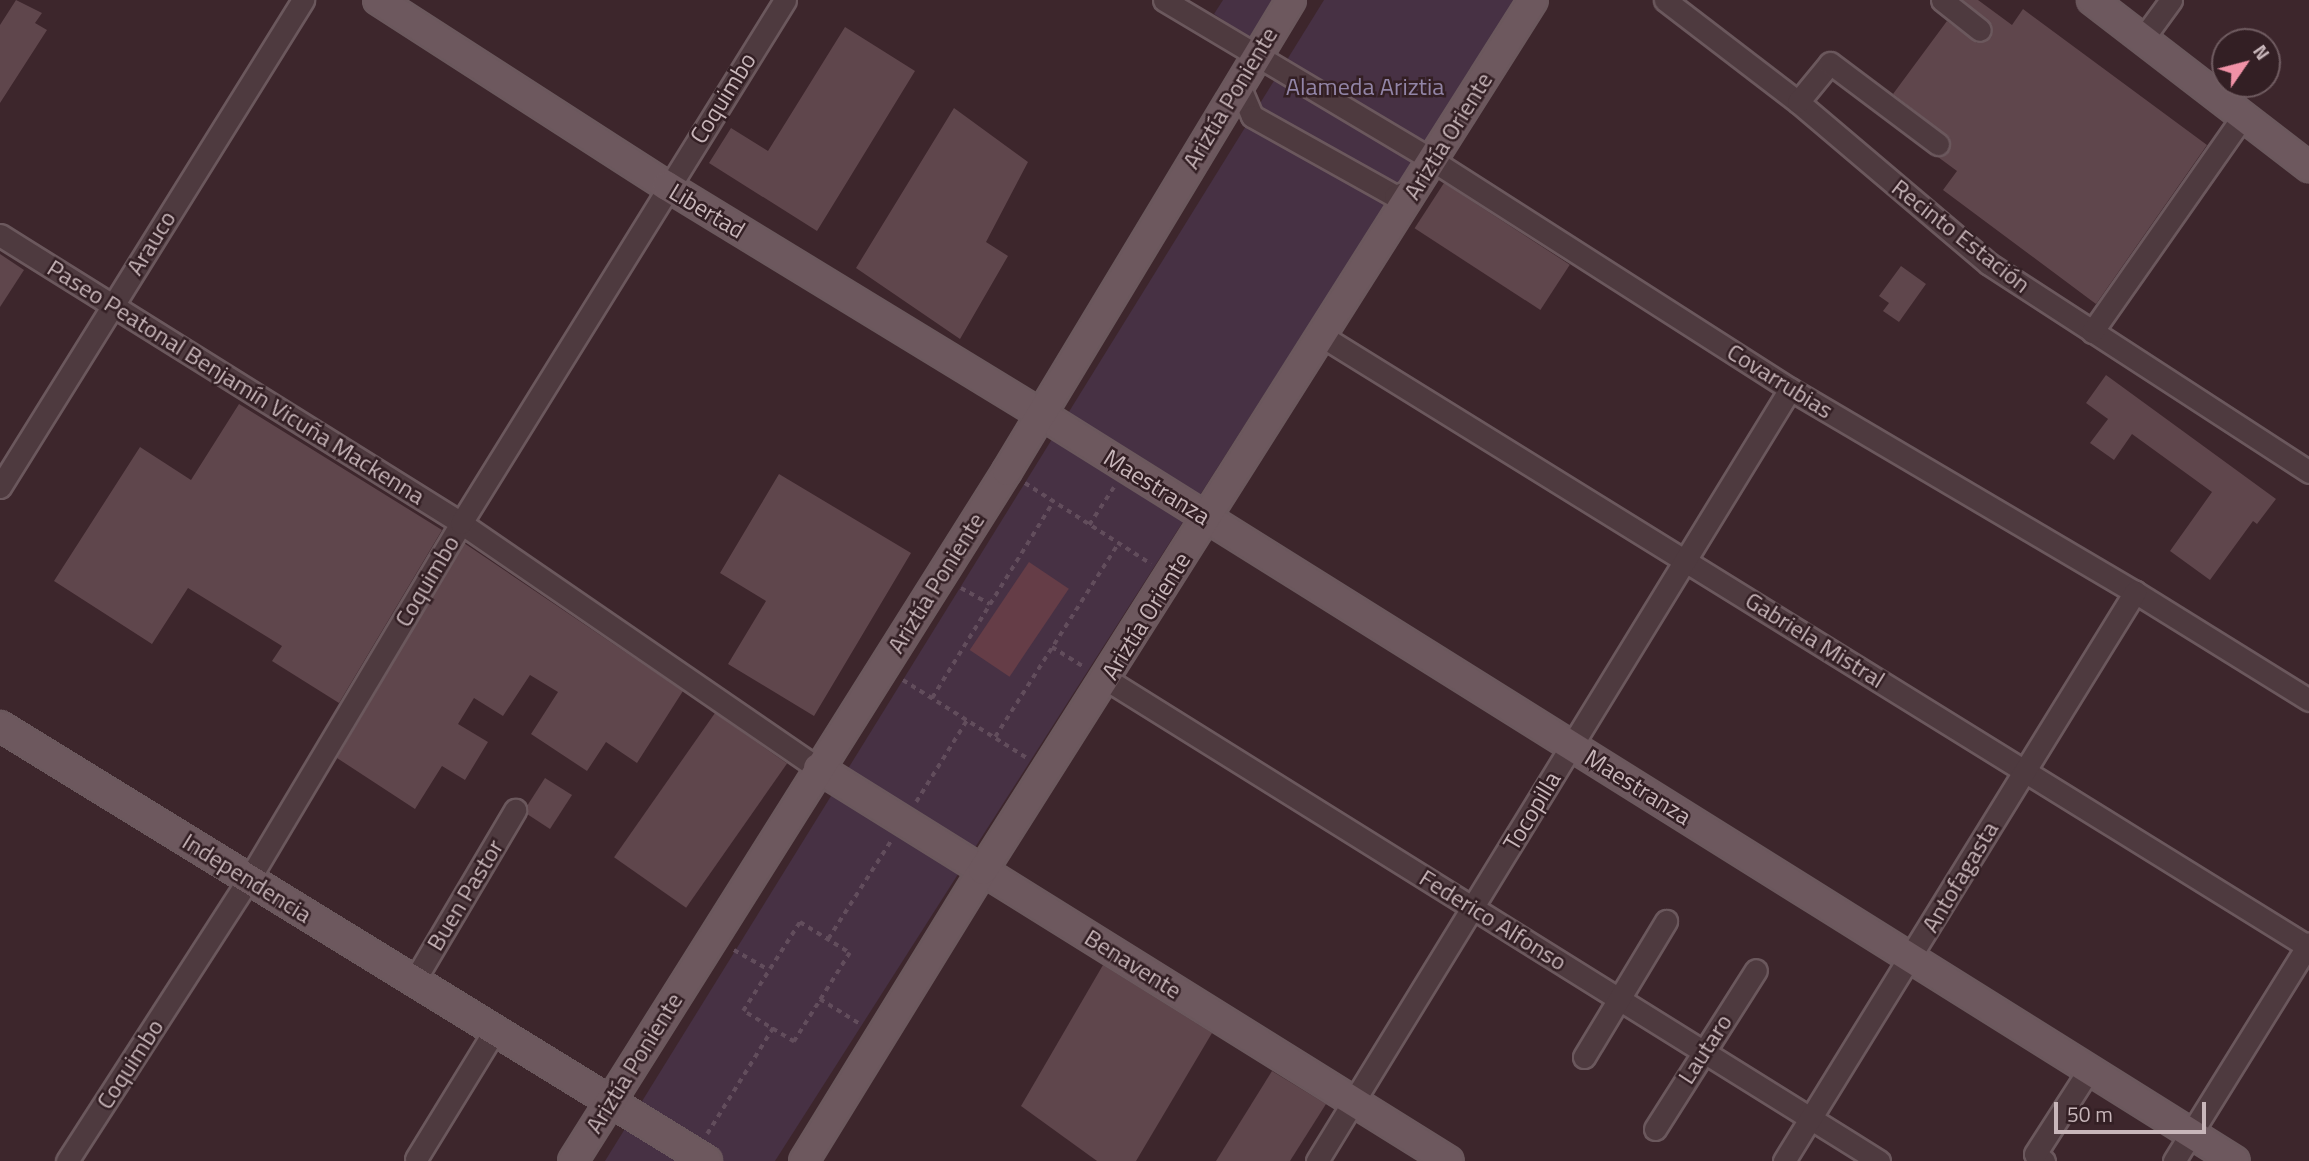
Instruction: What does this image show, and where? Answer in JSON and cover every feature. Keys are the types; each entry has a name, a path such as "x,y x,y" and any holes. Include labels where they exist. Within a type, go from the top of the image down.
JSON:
{"main road":[{"name":"Libertad","path":"379,0 667,186 1041,414"},
{"name":"Ariztía Poniente","path":"573,1161 1007,471 1254,56 1291,0"},
{"name":"Ariztía Oriente","path":"804,1161 983,870 1533,0"},
{"path":"2092,0 2144,37 2309,167"},
{"name":"Maestranza","path":"1041,414 2235,1161"},
{"name":"Independencia","path":"0,726 701,1157"},
{"name":"Benavente","path":"818,768 1449,1161"}],"street":[{"name":"Arauco","path":"0,487 303,0"},
{"name":"Coquimbo","path":"67,1161 249,879 461,523 667,186 785,0"},
{"name":"Covarrubias","path":"1164,0 1432,160 1790,389 2136,592 2309,700"},
{"name":"Recinto Estación","path":"1665,0 1798,102 1989,264 2309,472"},
{"path":"1942,0 1980,30"},
{"path":"2144,37 2171,0"},
{"path":"1798,102 1830,63 1938,144"},
{"path":"1238,83 1252,117 1395,195 1414,190"},
{"path":"2092,332 2243,116"},
{"name":"Paseo Peatonal Benjamín Vicuña Mackenna","path":"0,235 461,523 818,768"},
{"name":"Gabriela Mistral","path":"1322,336 2308,945"},
{"name":"Tocopilla","path":"1317,1161 1790,389"},
{"name":"Antofagasta","path":"1784,1161 2136,592"},
{"name":"Federico Alfonso","path":"1106,678 1880,1161"},
{"name":"Buen Pastor","path":"414,981 515,810"},
{"path":"1584,1057 1666,921"},
{"path":"2174,1161 2308,945"},
{"name":"Lautaro","path":"1655,1129 1756,970"},
{"path":"416,1159 495,1030"},
{"path":"2044,1161 2035,1154 2090,1070"}],"path":[{"path":"1089,525 1127,467"},
{"path":"1007,471 1118,544 1171,575"},
{"path":"932,698 1053,502"},
{"path":"995,737 1118,544"},
{"path":"940,575 990,604"},
{"path":"1052,647 1106,678"},
{"path":"882,667 1046,771"},
{"path":"828,939 967,720"},
{"path":"800,922 850,953 794,1042 743,1011 769,971 800,922"},
{"path":"712,937 769,971"},
{"path":"820,999 881,1037"},
{"path":"701,1157 773,1028"}],"green space":[{"path":"1223,0 1273,0 1249,38 1214,14"},
{"name":"Alameda Ariztia","path":"1324,0 1516,0 775,1161 605,1161"}],"shaded area":[{"path":"1029,562 1069,589 1010,677 970,650"}],"building":[{"path":"16,0 42,13 35,23 47,30 0,103 0,25"},
{"path":"1963,0 1978,0 2012,25 2023,9 2207,145 2096,304 1943,190 1957,171 1938,157 1949,151 1950,138 1893,94 1947,21 1977,43 1991,38 1992,25"},
{"path":"845,27 915,71 817,231 709,163 731,128 768,151"},
{"path":"954,108 1028,162 986,242 1008,256 960,339 856,268"},
{"path":"1444,183 1570,265 1540,310 1415,228"},
{"path":"0,254 24,270 0,307"},
{"path":"1901,266 1926,284 1899,322 1883,311 1889,303 1879,296"},
{"path":"2106,375 2276,499 2257,524 2253,521 2210,580 2170,551 2212,492 2132,434 2114,460 2090,443 2108,419 2086,403"},
{"path":"239,404 442,530 339,703 272,661 282,646 188,588 152,644 54,581 140,447 191,480"},
{"path":"779,474 911,553 814,716 728,664 766,601 720,573"},
{"path":"464,543 683,691 637,763 606,742 587,771 531,734 558,692 530,675 503,716 474,698 458,724 488,742 465,780 442,766 415,809 337,758"},
{"path":"715,713 787,763 686,908 614,857"},
{"path":"545,778 572,795 550,829 527,814 527,806"},
{"path":"1103,965 1212,1033 1136,1161 1097,1161 1021,1106"},
{"path":"1272,1071 1326,1104 1290,1161 1216,1161"}]}
